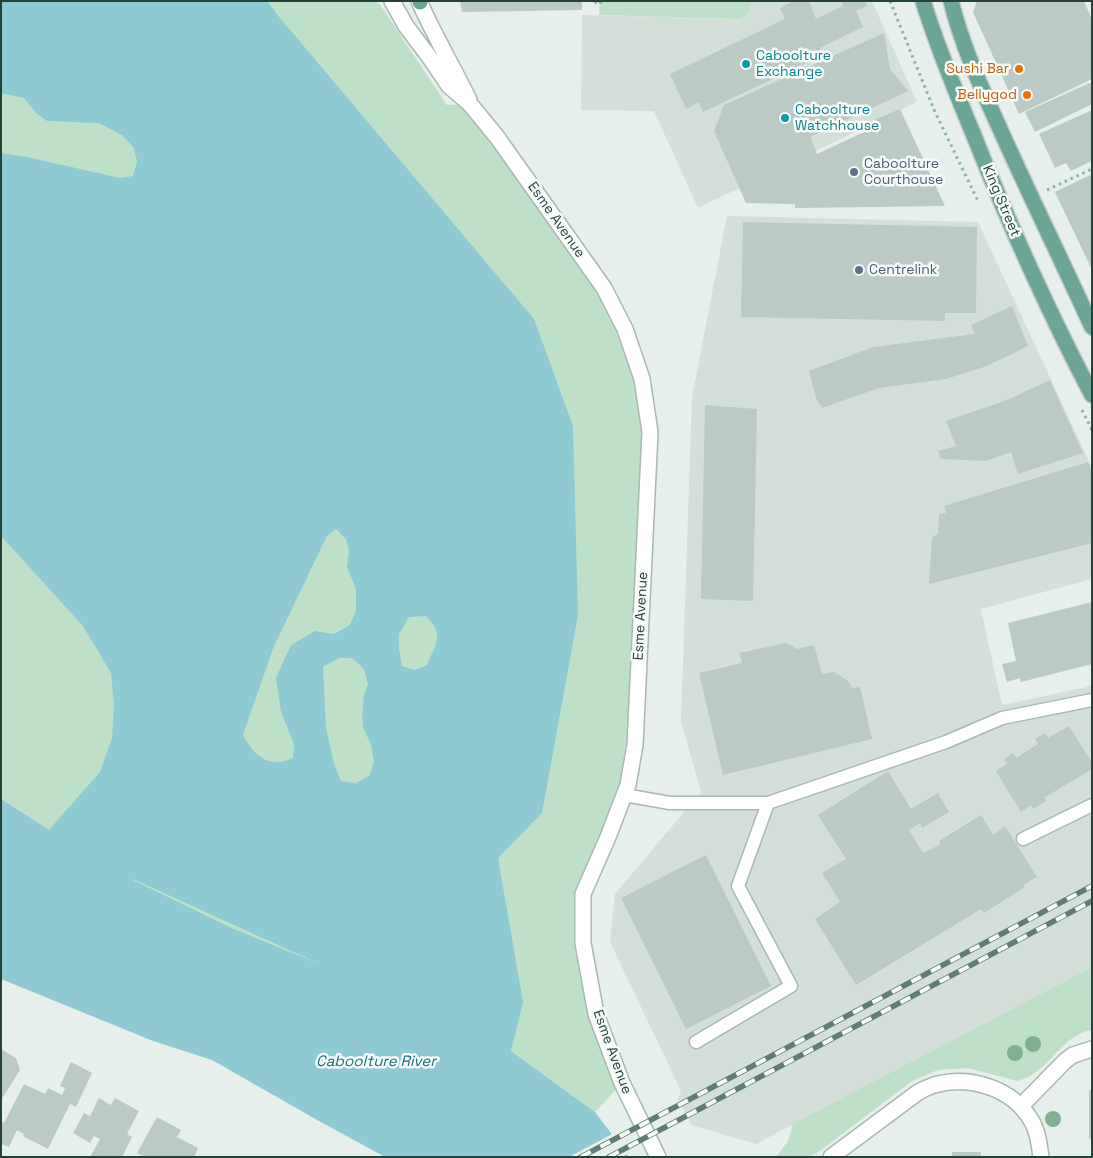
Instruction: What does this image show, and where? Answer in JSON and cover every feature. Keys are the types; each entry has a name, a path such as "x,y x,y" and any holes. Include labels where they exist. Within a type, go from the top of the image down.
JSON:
{"main road":[{"name":"King Street","path":"923,1 943,58 1000,201 1067,348 1092,395"},
{"name":"King Street","path":"951,1 962,40 973,69 1092,327"}],"street":[{"name":"Esme Avenue","path":"392,1 406,26 449,86 470,104 497,137 604,288 625,329 642,379 650,432 635,745 628,785 584,894 583,943 596,1014 622,1083 658,1157"},
{"name":"Esme Avenue","path":"420,1 470,104"},
{"path":"1021,1106 1065,1061 1073,1055 1092,1049"},
{"path":"831,1157 917,1093 932,1086 958,1082 969,1082 999,1090 1021,1106 1032,1122 1039,1141 1041,1157"}],"lane":[{"path":"624,795 670,803 768,803 946,742 1002,718 1092,700"},
{"path":"696,1042 791,986 738,886 768,803"},
{"path":"1023,839 1092,805"}],"path":[{"path":"596,1 596,3 600,4 601,1"},
{"path":"1031,198 1092,169"}],"shaded area":[{"path":"750,1 872,1 917,102 698,208 654,111 581,110 582,15 741,19 750,10"},
{"path":"727,216 978,222 1092,468 1092,579 981,609 1002,705 1092,686 1092,967 756,1144 691,1125 678,1099 681,1091 610,942 615,894 701,792 681,721 692,397"}],"green space":[{"path":"1,1 375,1 381,6 447,105 470,104 625,329 650,432 635,745 583,894 583,943 622,1083 595,1112 511,1051 352,979 232,928 101,865 1,799"},
{"path":"600,1 750,1 750,10 741,19 599,15"},
{"path":"1092,967 1092,1030 1081,1033 1071,1039 1038,1071 1017,1081 968,1068 938,1070 912,1081 809,1157 776,1157 788,1141 793,1124"}],"water":[{"name":"Caboolture River","path":"1,1 267,1 534,319 573,426 578,615 542,813 498,858 523,1002 511,1051 595,1112 629,1157 385,1157 212,1060 153,1041 1,979 1,799 49,830 100,772 112,738 114,705 111,673 83,626 1,536 1,153 120,178 133,176 137,162 134,148 122,135 99,123 47,121 37,114 24,98 1,93","holes":["336,529 346,539 349,551 347,567 356,589 356,611 350,625 334,634 315,631 291,645 276,678 281,712 294,744 293,758 281,762 268,761 254,751 243,735 274,646 327,536","426,616 437,634 436,645 427,665 415,670 402,666 399,649 399,634 409,617","339,658 352,658 364,669 368,684 364,695 363,727 371,745 374,762 369,776 356,783 341,781 334,764 326,727 323,667","133,879 324,966 232,928 133,880"]}],"pier":[{"path":"614,1133 629,1153 622,1157 569,1157"}],"building":[{"path":"460,1 582,1 582,10 462,12"},
{"name":"Caboolture Exchange","path":"793,1 809,1 816,19 843,6 841,1 865,1 867,6 856,11 863,27 820,48 823,55 703,112 699,102 686,109 670,74 785,19 780,8"},
{"path":"977,1 1084,1 1092,20 1092,79 1019,114 973,12"},
{"path":"884,33 890,69 908,91 810,137 817,154 877,126 874,120 900,109 945,206 795,208 795,204 746,203 714,131 724,105"},
{"path":"1092,82 1092,104 1035,132 1025,112"},
{"path":"1092,110 1092,161 1071,171 1066,163 1055,168 1039,134"},
{"path":"1092,174 1092,270 1055,192"},
{"name":"Centrelink","path":"743,222 977,227 976,313 945,313 945,321 741,317"},
{"path":"1012,306 1028,346 987,366 946,379 879,388 822,408 816,398 809,371 873,347 975,334 971,325"},
{"path":"1050,380 1083,453 1018,474 1011,452 986,461 941,459 938,451 956,446 946,421 1007,400"},
{"path":"705,405 757,409 753,601 701,599"},
{"path":"1088,462 1092,471 1092,543 929,584 932,537 938,534 939,514 946,513 944,506"},
{"path":"1092,602 1092,664 1021,682 1020,678 1007,682 1002,664 1016,661 1008,623"},
{"path":"786,643 797,649 814,645 822,674 834,672 848,681 852,688 860,687 872,739 723,775 699,673 742,663 739,653"},
{"path":"1069,726 1092,763 1092,769 1044,798 1046,801 1033,809 1031,805 1021,812 996,771 1007,764 1004,759 1013,753 1016,758 1038,744 1035,739 1045,733 1048,738"},
{"path":"888,771 911,809 938,793 949,812 922,828 920,823 909,830 923,853 941,844 939,841 981,815 993,835 1005,826 1037,877 1023,885 1025,887 984,913 981,909 856,985 815,919 840,902 822,873 846,859 818,815"},
{"path":"706,855 771,986 686,1029 621,898"},
{"path":"1,1049 16,1058 20,1070 1,1100"},
{"path":"71,1062 92,1073 76,1107 70,1104 48,1149 23,1136 24,1134 17,1130 9,1147 1,1144 1,1121 4,1123 24,1084 45,1094 48,1088 62,1095 65,1088 60,1086"},
{"path":"1089,1090 1092,1090 1092,1139 1089,1139"},
{"path":"99,1098 111,1105 115,1098 139,1111 127,1134 132,1137 122,1157 90,1157 100,1139 94,1136 90,1143 73,1133 84,1113 90,1116"},
{"path":"157,1117 181,1130 177,1137 198,1148 194,1157 145,1157 137,1153"},
{"path":"952,1152 981,1152 981,1157 952,1157"}],"railway":[{"path":"581,1157 1092,886"},
{"path":"609,1157 1092,901"}],"place":[{"name":"Caboolture Exchange","path":"746,64"},
{"name":"Sushi Bar","path":"1019,69"},
{"name":"Bellygod","path":"1027,95"},
{"name":"Caboolture Watchhouse","path":"785,118"},
{"name":"Caboolture Courthouse","path":"854,172"},
{"name":"Centrelink","path":"859,270"}]}
